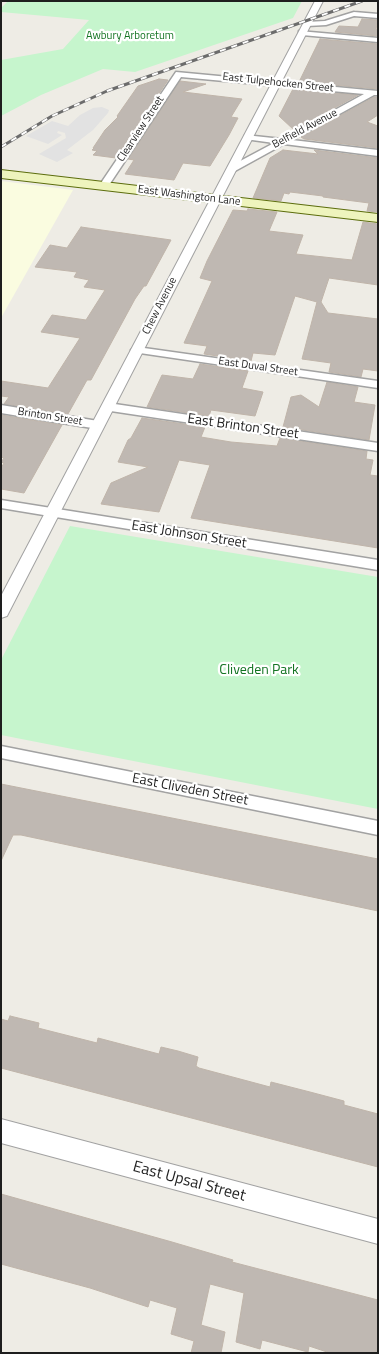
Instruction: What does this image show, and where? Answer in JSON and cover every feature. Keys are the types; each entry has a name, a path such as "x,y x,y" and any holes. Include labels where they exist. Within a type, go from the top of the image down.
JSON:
{"main road":[{"name":"East Washington Lane","path":"1,174 378,218"}],"street":[{"name":"Chew Avenue","path":"1,612 319,1"},
{"path":"307,24 326,23 354,14 378,16"},
{"path":"302,33 378,40"},
{"name":"East Tulpehocken Street","path":"179,74 376,92"},
{"name":"Clearview Street","path":"104,186 179,74"},
{"name":"Belfield Avenue","path":"232,169 376,92"},
{"path":"248,137 378,153"},
{"name":"East Duval Street","path":"137,350 378,385"},
{"name":"East Brinton Street","path":"108,408 378,447"},
{"name":"Brinton Street","path":"1,410 98,425"},
{"name":"East Johnson Street","path":"1,504 378,565"},
{"name":"East Cliveden Street","path":"1,752 378,828"},
{"name":"East Upsal Street","path":"1,1132 378,1232"}],"shaded area":[{"path":"102,107 109,110 108,113 93,130 67,150 73,153 57,162 39,154 66,138 65,133 58,131 57,133 62,135 48,144 26,136 52,121 68,126 80,115 93,108"},
{"path":"1,181 73,190 1,318"}],"green space":[{"name":"Awbury Arboretum","path":"8,1 302,1 293,18 135,72 103,69 41,95 1,116 1,60 63,49 89,20 1,12 1,8"},
{"name":"Cliveden Park","path":"70,526 378,577 378,809 1,735 1,660"}],"building":[{"path":"362,19 378,20 376,29 378,30 378,36 335,32 339,26 358,27"},
{"path":"320,39 378,44 378,89 299,82"},
{"path":"159,79 168,80 116,158 93,155 97,151 92,150 93,148 105,130 118,117 138,86"},
{"path":"180,81 206,84 183,92 242,99 231,117 238,118 229,135 210,166 183,163 174,180 125,174 134,160 128,159"},
{"path":"293,89 358,95 294,130 279,116"},
{"path":"374,97 378,97 378,115 367,122 378,126 378,148 304,139 301,137"},
{"path":"283,150 318,154 314,150 378,158 378,212 367,211 369,203 290,192 289,194 284,193 281,201 253,198 270,158"},
{"path":"248,209 277,212 269,231 303,235 296,254 352,260 363,222 378,224 378,285 329,278 321,302 328,313 378,319 378,371 363,369 361,377 329,372 331,363 302,359 317,302 295,296 275,355 253,353 251,361 204,354 207,346 184,343 212,281 200,278 207,261 233,210 247,211"},
{"path":"81,227 171,240 146,286 144,286 135,299 91,380 87,380 68,414 4,404 9,397 1,396 1,381 48,388 80,338 41,332 52,315 86,320 105,290 84,287 89,280 74,277 77,272 35,267 50,245 67,248"},
{"path":"200,364 248,371 242,388 263,392 255,416 211,410 209,416 147,407 162,375 193,379"},
{"path":"327,382 358,387 354,402 375,405 369,440 283,427 291,397 301,395 319,407"},
{"path":"1,415 62,425 24,493 1,489 1,468 4,463 1,462 4,458 1,457"},
{"path":"142,418 205,427 201,437 231,442 277,446 280,438 367,451 366,459 373,460 370,475 378,476 378,548 191,518 210,465 179,460 159,512 101,504 111,483 148,467 118,462 128,440"},
{"path":"1,784 378,859 378,911 21,835 13,835 1,861"},
{"path":"10,1016 39,1023 38,1028 97,1043 98,1038 159,1054 161,1047 178,1051 198,1057 196,1066 199,1068 270,1087 271,1082 310,1092 344,1101 344,1105 378,1114 378,1167 1,1068 1,1019 8,1021"},
{"path":"1,1194 172,1242 233,1260 232,1262 378,1300 378,1353 330,1353 309,1346 308,1352 262,1340 260,1349 236,1342 244,1293 210,1284 201,1325 225,1332 221,1353 191,1353 194,1341 171,1334 177,1308 150,1300 148,1307 90,1288 1,1264"}],"railway":[{"path":"1,147 52,116 107,91 362,1"}]}
